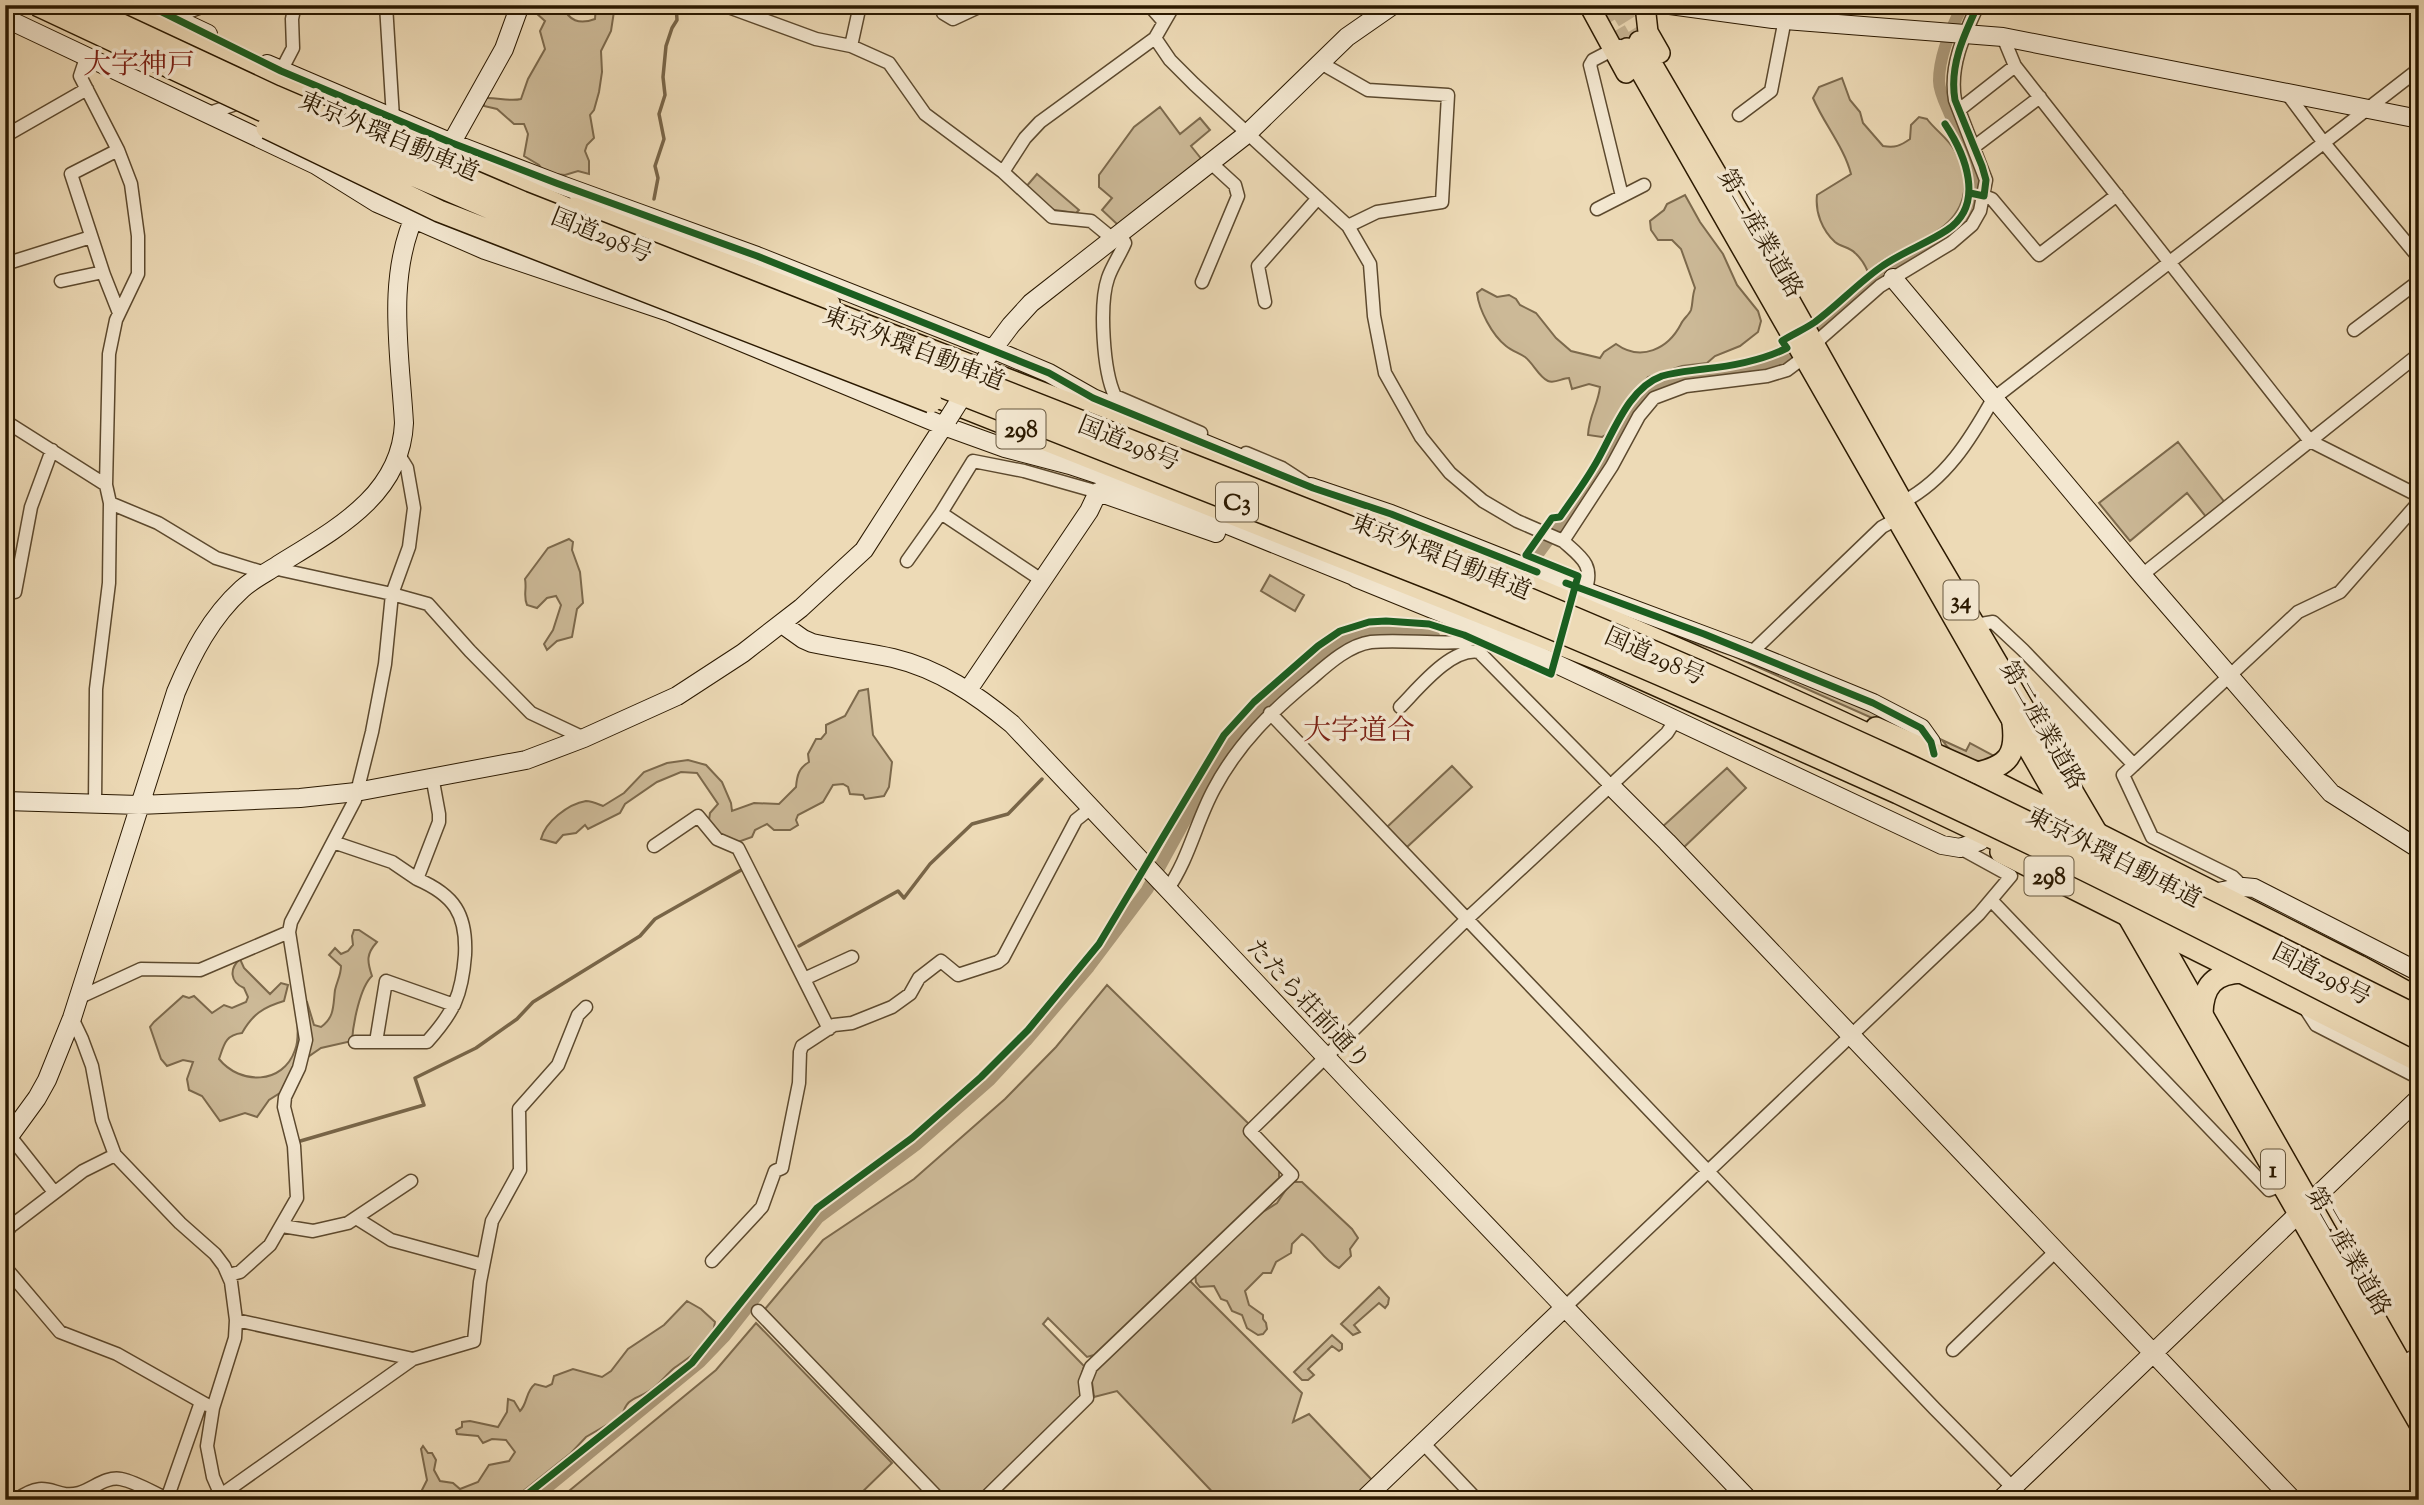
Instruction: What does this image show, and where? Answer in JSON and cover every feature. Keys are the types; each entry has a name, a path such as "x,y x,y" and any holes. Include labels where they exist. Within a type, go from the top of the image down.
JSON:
{"highway":[{"name":"国道298号","path":"24,5 233,105 593,261 1447,598 1676,694 1898,793 2020,851"},
{"path":"30,5 98,45 439,211 931,402 1084,454"},
{"name":"東京外環自動車道","path":"37,5 248,104 513,218 1618,655 2010,834 2419,1038"},
{"name":"東京外環自動車道","path":"79,5 274,96 604,235 1460,570 1627,640 1918,770 2419,1017"},
{"path":"99,5 274,96"},
{"name":"国道298号","path":"125,5 288,86 602,224 1110,404 1466,559 1693,654 2008,803"},
{"path":"327,119 432,155 963,354 1110,404"},
{"name":"298","path":"1693,654 1766,680 1977,773 2419,999"},
{"name":"298","path":"1676,694 1970,844 2240,966 2302,1002 2419,1062"},
{"path":"1977,773 1992,770 2010,756 2015,738 2013,723"},
{"name":"国道298号","path":"2239,916 2419,1005"},
{"name":"国道298号","path":"2240,966 2419,1052"},
{"path":"2202,1013 2203,999 2217,977 2240,966"}],"main road":[{"name":"34","path":"1588,5 1631,42 1645,5"},
{"name":"第二産業道路","path":"1631,42 1741,193 1767,245 1773,270 1809,351 1900,510 2013,723 2282,1185 2305,1208 2419,1394"},
{"name":"第二産業道路","path":"1631,42 1771,301 1809,351"},
{"name":"第二産業道路","path":"1900,510 1975,625 2154,928 2202,1013 2419,1424"}],"street":[{"path":"148,5 281,71 393,118 449,147 757,256 990,353 1049,373 1093,398 1312,488 1391,514 1582,598 1751,653 1873,703 1913,723 1925,733 1934,754"},
{"path":"174,17 207,5"},
{"path":"281,71 293,48 292,19 295,5"},
{"path":"386,5 393,118"},
{"path":"54,1192 7,1136 47,1080 72,1018 176,692 199,642 219,614 242,589 333,531 356,513 384,484 399,455 404,423 398,288 412,219 504,49 520,5"},
{"path":"723,5 816,40 851,46 889,63 925,114 1003,172 1052,217 1091,221 1125,243 1108,277 1104,296 1105,369 1110,404 1282,468 1312,488"},
{"path":"851,46 860,5"},
{"path":"943,13 953,19 983,5"},
{"path":"1149,5 1164,22"},
{"path":"1003,172 1025,138 1040,122 1155,38 1174,5"},
{"path":"5,801 139,805 264,800 356,792 526,760 584,738 677,696 782,624 864,550 990,353 1031,303 1247,134 1347,37 1393,5"},
{"path":"1670,5 2003,37 2419,119"},
{"path":"1563,541 1612,466 1639,416 1654,398 1686,386 1768,376 1787,370 1856,307 1893,278 1964,234 1980,211 1986,180 1955,100 1955,32 1978,5"},
{"path":"1739,116 1771,91 1778,14"},
{"path":"5,18 316,165 377,203 412,219 485,250 669,312 1005,448 1127,484 1565,661 1676,719 1942,845 1970,844 2011,876 1991,900 1852,1035 1363,1500"},
{"path":"74,31 88,59"},
{"path":"2003,37 2015,66 2310,441 2419,496"},
{"path":"1155,38 1170,60 1348,226 1370,264 1374,316 1385,373 1421,437 1450,473 1483,501 1517,521 1563,541 1585,562 1589,572 1582,598"},
{"path":"1622,196 1590,65 1631,42"},
{"path":"88,59 80,76 118,150 131,184 138,236 138,274 116,320 109,354 106,485 110,503 109,583 96,689 95,804"},
{"path":"1320,62 1368,90 1448,95 1442,202 1377,212 1348,226"},
{"path":"1959,110 2015,66"},
{"path":"1751,653 1951,463 1970,439 1993,399 2419,69"},
{"path":"5,136 87,89"},
{"path":"2286,92 2324,143 2419,258"},
{"path":"1974,148 2040,97"},
{"path":"206,114 233,105"},
{"path":"118,150 71,174 119,313"},
{"path":"1202,282 1238,196 1235,185 1211,163"},
{"path":"1597,209 1644,185"},
{"path":"1984,196 1992,199 2039,255 2117,195"},
{"path":"1265,302 1258,266 1318,198"},
{"path":"5,264 91,237"},
{"path":"61,281 103,272"},
{"path":"1893,278 2142,575 2331,793 2417,841"},
{"path":"2354,330 2419,281"},
{"path":"2142,575 2419,354"},
{"path":"5,421 106,485"},
{"path":"5,592 15,592 31,507 52,450"},
{"path":"229,1275 240,1272 270,1245 298,1198 294,1146 284,1107 285,1097 299,1068 306,1040 289,932 291,922 355,800 372,732 385,664 392,594 409,547 414,508 407,468 399,455"},
{"path":"907,561 973,461 1100,488 1366,581"},
{"path":"968,690 1089,511 1100,488"},
{"path":"2243,887 2233,877 2152,837 2123,775 2298,612 2340,592 2419,502"},
{"path":"110,503 158,523 216,558 269,571 392,594 428,604 531,713 584,738"},
{"path":"941,513 1043,581"},
{"path":"1975,625 1993,622 2134,765"},
{"name":"たたら荘前通り","path":"782,624 812,643 894,658 935,673 968,690 1024,735 1326,1058 1749,1500"},
{"path":"1164,887 1181,868 1213,790 1232,759 1270,713 1324,668 1352,648 1370,642 1461,642 1473,639 1484,630"},
{"path":"1400,707 1444,664 1473,651 1479,652 1667,842 2293,1500"},
{"path":"1270,713 1949,1424 2012,1496 2153,1352 2419,1098"},
{"path":"983,1500 1087,1398 1085,1382 1091,1367 1292,1175 1250,1131 1468,918 1667,733 1676,719"},
{"path":"417,879 439,822 432,776"},
{"path":"712,1261 762,1208 775,1171 782,1168 799,1083 800,1052 803,1046 834,1025 852,1023 892,1007 909,993 919,978 941,961 958,975 1003,958 1076,820 1091,808"},
{"path":"654,846 698,816 717,839 738,848 829,1028"},
{"path":"333,842 392,862 417,879 436,887 463,920 466,933 463,981 444,1023 427,1042 355,1042"},
{"path":"2213,893 2243,887 2254,888 2419,972"},
{"path":"1991,900 2269,1190 2282,1185"},
{"path":"78,998 141,969 200,970 289,932"},
{"path":"804,979 852,957"},
{"path":"376,1042 386,981 454,1005"},
{"path":"2302,1002 2316,1025 2419,1078"},
{"path":"72,1018 92,1066 102,1120 115,1154 180,1223 215,1254 229,1275 236,1320 234,1338 213,1408 207,1446 213,1477 222,1497 413,1359 474,1341 483,1265 492,1221 520,1170 519,1109 558,1065 578,1015 586,1007"},
{"path":"7,1226 83,1171 115,1154"},
{"path":"282,1226 313,1231 348,1223 411,1181"},
{"path":"356,1218 391,1240 483,1265"},
{"path":"1953,1350 2057,1251"},
{"path":"5,1267 60,1332 117,1354 213,1408"},
{"path":"758,1311 940,1500"},
{"path":"236,1320 413,1359"},
{"path":"2400,1363 2419,1354"},
{"path":"16,1500 38,1488 72,1494 118,1478 167,1499 201,1402"},
{"path":"1423,1443 1477,1500"}],"shaded area":[{"path":"527,5 562,5 571,18 584,22 595,19 596,5 615,5 611,31 601,51 599,92 590,115 594,138 585,151 589,161 589,174 578,171 565,175 545,173 539,165 524,156 528,134 524,124 514,124 497,109 484,106 484,98 521,99 528,79 545,49 540,31 545,21"},
{"path":"1842,78 1863,123 1883,146 1894,147 1910,139 1911,125 1919,117 1927,119 1952,146 1960,160 1964,176 1964,192 1959,208 1950,220 1924,239 1880,262 1868,272 1853,251 1837,244 1830,237 1817,208 1817,195 1851,174 1844,154 1813,98 1819,87"},
{"path":"1160,107 1180,134 1200,118 1210,130 1191,146 1203,161 1118,225 1102,210 1112,198 1099,187 1099,175 1134,127"},
{"path":"1037,174 1079,210 1076,213 1048,209 1025,188"},
{"path":"1685,195 1723,254 1737,285 1758,311 1761,321 1758,332 1740,346 1715,356 1707,363 1682,366 1648,377 1629,400 1610,433 1602,437 1588,435 1600,387 1589,384 1572,389 1569,378 1553,382 1545,379 1528,360 1508,348 1491,329 1477,293 1482,289 1497,297 1509,295 1516,299 1520,305 1536,313 1556,338 1571,351 1600,358 1616,344 1635,352 1653,350 1676,333 1692,307 1695,288 1681,249 1672,240 1658,240 1651,230 1650,221 1664,210 1667,204"},
{"path":"2178,442 2226,504 2207,518 2187,493 2130,541 2099,503"},
{"path":"569,539 573,542 572,550 580,572 583,603 577,609 572,637 557,641 547,650 544,644 553,630 561,605 556,596 547,598 537,608 527,605 525,579 548,548"},
{"path":"1270,575 1304,595 1295,611 1261,591"},
{"path":"1597,601 1891,717 1917,738 1733,656 1615,615"},
{"path":"868,689 873,735 892,762 889,787 884,796 865,799 863,795 850,794 848,787 843,784 833,785 823,802 798,815 798,825 790,830 774,830 767,824 755,830 752,837 738,842 722,836 709,820 710,813 718,804 697,773 681,772 657,782 625,804 620,813 588,829 585,825 576,833 563,835 556,843 541,839 547,826 565,810 586,801 603,806 624,793 644,772 667,763 688,760 706,765 722,782 732,811 754,803 779,804 796,787 799,772 809,762 808,754 816,739 821,739 826,733 826,725 845,716 859,691"},
{"path":"1942,740 1966,751 1970,743 1998,758 1982,761 1967,759 1953,752"},
{"path":"1452,766 1472,787 1407,847 1387,827"},
{"path":"1727,768 1746,788 1681,850 1661,828"},
{"path":"354,930 359,930 377,942 369,954 372,976 361,997 352,1041 321,1048 295,1066 283,1091 269,1100 257,1117 245,1113 220,1121 202,1096 189,1090 187,1079 193,1062 183,1060 167,1066 161,1059 150,1027 183,996 194,996 212,1013 224,1005 232,1008 246,1002 248,997 244,988 236,982 233,975 234,967 240,959 244,968 270,994 281,983 288,985 284,1001 259,1012 242,1033 229,1038 219,1059 228,1068 249,1077 271,1075 289,1062 295,1050 303,1000 307,1002 314,1025 321,1027 329,1019 341,966 329,955 335,948 341,954 348,951 353,945"},
{"path":"1107,985 1250,1125 1244,1132 1279,1169 1279,1178 1094,1355 1087,1357 1048,1318 1043,1324 1084,1366 1080,1381 1080,1401 981,1500 945,1500 765,1309 823,1240 914,1179 1005,1099 1056,1047"},
{"path":"1291,1182 1302,1182 1352,1229 1358,1238 1350,1249 1351,1256 1339,1268 1328,1261 1302,1234 1292,1244 1291,1253 1276,1262 1271,1273 1263,1273 1245,1291 1249,1305 1263,1315 1266,1323 1267,1329 1258,1335 1247,1328 1242,1315 1232,1311 1214,1286 1200,1287 1195,1274 1263,1212 1277,1203"},
{"path":"1189,1280 1302,1393 1293,1422 1309,1414 1373,1481 1353,1500 1220,1500 1117,1391 1094,1397 1091,1375"},
{"path":"1379,1287 1389,1298 1388,1304 1385,1308 1379,1303 1354,1325 1360,1332 1353,1335 1341,1324"},
{"path":"687,1301 715,1322 705,1344 652,1389 629,1402 622,1416 586,1437 571,1453 512,1500 427,1499 422,1490 427,1480 421,1449 423,1446 436,1460 434,1470 440,1481 453,1483 460,1489 478,1482 489,1465 509,1461 515,1452 506,1440 492,1439 483,1443 478,1436 457,1434 456,1430 462,1427 462,1422 498,1427 507,1412 508,1399 514,1401 520,1411 535,1384 546,1387 552,1384 554,1376 573,1369 602,1377 611,1371 628,1349 664,1325"},
{"path":"756,1323 892,1463 854,1500 558,1500 716,1370"},
{"path":"1332,1335 1342,1344 1342,1349 1339,1351 1332,1346 1308,1369 1314,1375 1308,1380 1302,1380 1294,1372"}],"waterway":[{"path":"654,199 658,178 655,166 664,139 659,114 665,95 663,77 666,46 677,20 676,5"},
{"path":"1822,326 1882,272 1937,244 1957,230 1971,209 1975,195 1972,167 1942,97 1939,81 1943,52 1963,5"},
{"path":"1538,554 1589,485 1640,399 1672,380 1750,367 1787,357"},
{"path":"532,1500 700,1362 725,1336 818,1218 916,1145 990,1080 1026,1041 1089,967 1147,890 1221,755 1251,716 1314,661 1352,636 1376,631 1434,636"},
{"path":"799,946 898,891 904,898 930,864 972,824 1008,814 1042,779"},
{"path":"297,1142 424,1105 415,1078 476,1048 517,1019 533,1002 640,936 655,919 743,869"}],"tunnel":[{"path":"1602,5 1627,48"},
{"path":"1617,5 1639,41"}],"cycle path":[{"path":"148,5 281,71 452,143 757,256 1049,373 1093,398 1313,488 1391,514 1537,572"},
{"path":"1970,193 1984,196 1986,180 1955,100 1954,75 1963,39 1978,5"},
{"path":"520,1500 692,1363 817,1208 912,1138 981,1077 1028,1030 1099,944 1224,735 1254,702 1318,646 1340,631 1369,622 1429,624 1464,635 1551,674 1578,576 1526,555 1552,518 1560,517 1581,487 1629,403 1649,382 1662,376 1747,362 1787,348 1782,341 1815,322 1873,273 1947,230 1959,219 1966,207 1969,193 1965,164 1945,124"},
{"path":"1566,583 1704,634 1873,703 1921,728 1931,742 1934,754"}],"district":[{"name":"大字神戸","path":"139,63"},
{"name":"大字道合","path":"1359,729"}]}
